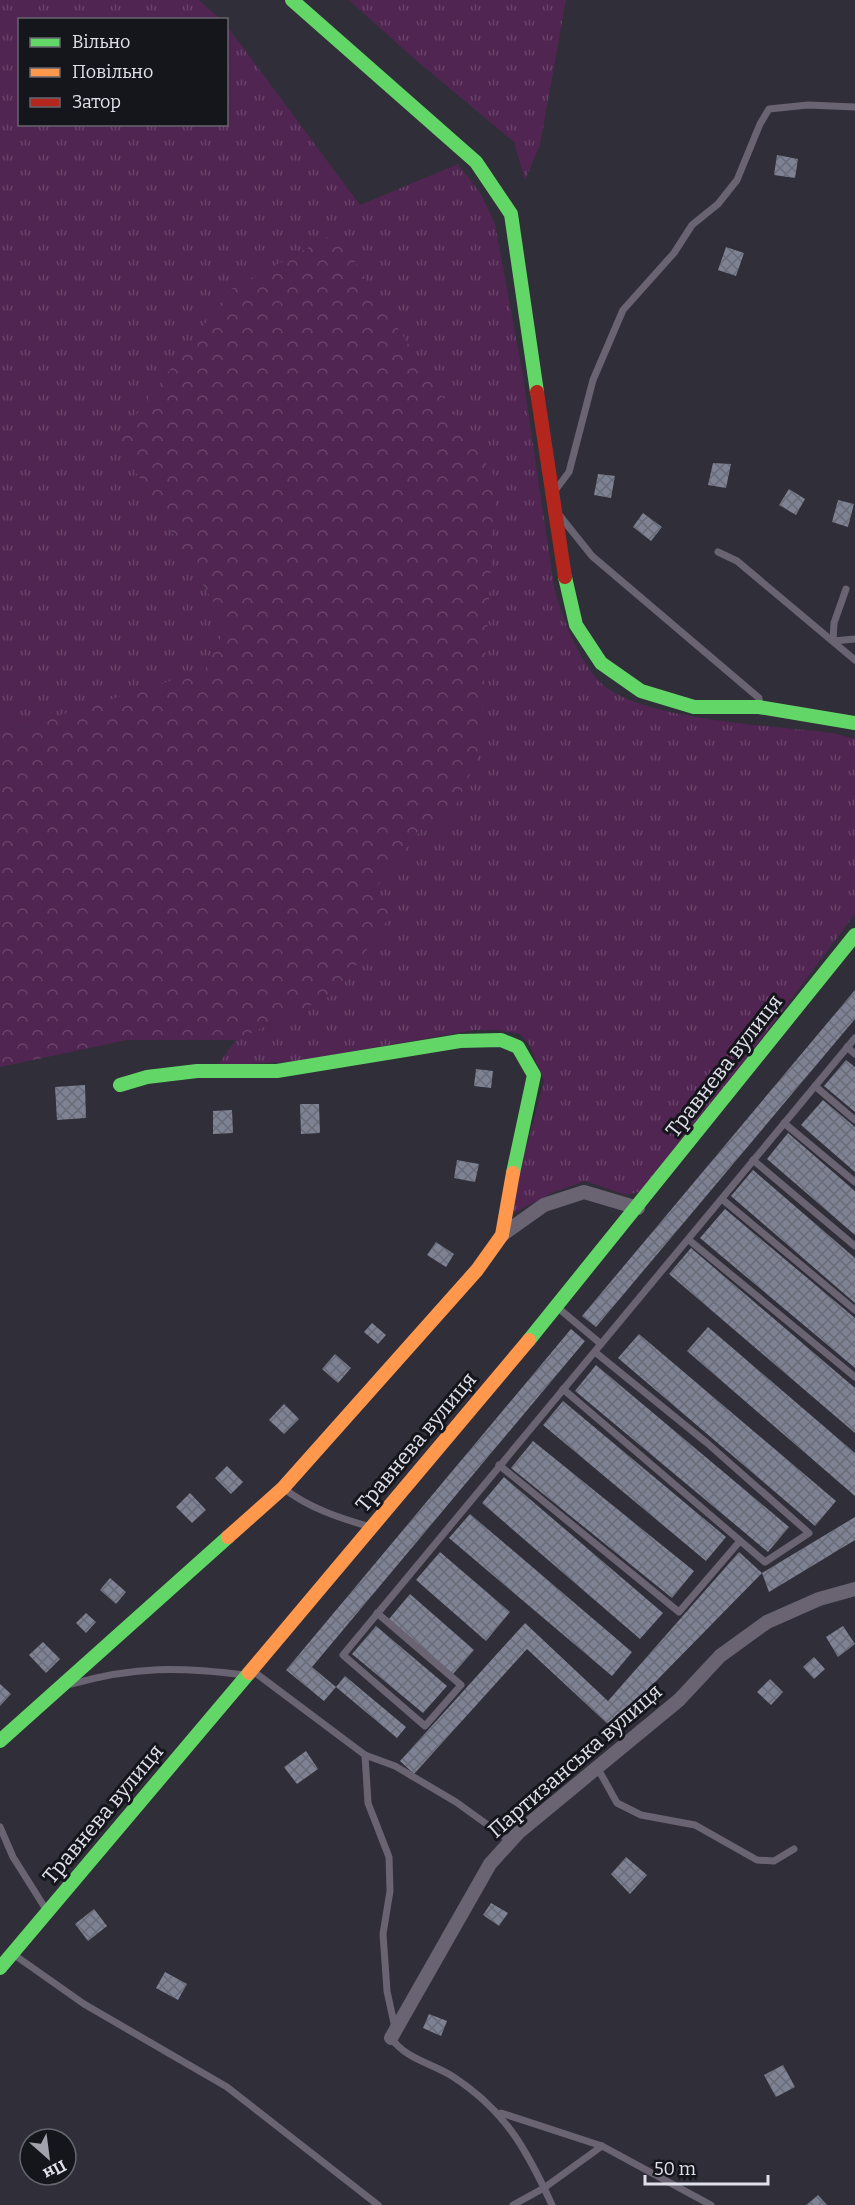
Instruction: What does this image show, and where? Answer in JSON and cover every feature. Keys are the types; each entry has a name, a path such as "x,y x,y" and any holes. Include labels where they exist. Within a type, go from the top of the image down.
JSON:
{"street":[{"path":"292,0 476,162 511,214 561,562 576,625 601,663 641,691 694,707 759,706 855,723"},
{"name":"Травнева вулиця","path":"0,1968 557,1307 855,935"},
{"path":"120,1085 171,1073 277,1071 460,1041 501,1040 518,1047 534,1075 503,1220 502,1235"},
{"path":"0,1741 35,1708 64,1687 283,1488 477,1270 502,1235 544,1205 584,1192 638,1208"},
{"name":"Партизанська вулиця","path":"393,2034 490,1864 510,1841 679,1700 720,1656 767,1622 819,1599 855,1589"}],"lane":[{"path":"552,494 569,472 593,380 623,310 674,253 692,225 718,204 737,180 760,124 769,109 808,105 855,107"},
{"path":"554,512 592,556 759,698 759,706"},
{"path":"718,552 737,561 855,660"},
{"path":"833,641 834,623 846,589"},
{"path":"833,641 855,639"},
{"path":"377,1613 461,1685 425,1726 343,1655 377,1613 499,1465 855,1038"},
{"path":"847,1047 855,1054"},
{"path":"815,1086 855,1120"},
{"path":"784,1123 855,1182"},
{"path":"753,1160 855,1246"},
{"path":"722,1199 855,1310"},
{"path":"688,1240 855,1377"},
{"path":"557,1307 601,1344"},
{"path":"563,1389 765,1562 809,1533 707,1443 595,1352"},
{"path":"499,1465 679,1612 740,1541"},
{"path":"283,1488 300,1501 335,1517 372,1528"},
{"path":"64,1687 96,1677 168,1667 250,1673 365,1755 395,1766 456,1802 510,1841"},
{"path":"365,1755 368,1803 389,1857 390,1891 383,1934 387,1991 393,2034 398,2048 451,2075 498,2112 527,2153 552,2205"},
{"path":"597,1767 618,1803 641,1815 695,1825 757,1860 774,1861 794,1849"},
{"path":"0,1827 13,1857 48,1912"},
{"path":"13,1954 84,2004 227,2087 378,2205"},
{"path":"498,2112 602,2146 711,2205"},
{"path":"513,2205 544,2188 602,2146"}],"green space":[{"path":"0,0 199,0 219,18 18,18 18,126 228,126 228,27 360,205 458,164 481,194 495,224 522,370 554,586 566,624 579,651 602,684 621,696 647,706 711,719 833,733 855,739 855,914 649,1189 627,1195 585,1181 552,1193 508,1216 544,1081 529,1044 520,1034 498,1030 474,1030 298,1061 217,1066 236,1040 337,992 374,890 422,828 117,440 227,625 205,671 19,728 0,721"},
{"path":"349,0 566,0 540,145 525,180 514,142 411,56"},
{"path":"336,233 496,479 480,752 449,821 422,828 374,890 391,915 337,993 236,1040 127,1040 0,1067 0,721 19,728 205,670 227,625 117,440 231,289"}],"building":[{"path":"777,155 798,159 795,178 774,175"},
{"path":"726,247 744,253 736,276 718,270"},
{"path":"713,463 731,464 726,488 708,485"},
{"path":"598,474 615,476 611,498 594,495"},
{"path":"789,489 805,499 796,515 779,505"},
{"path":"838,500 854,504 848,527 832,522"},
{"path":"643,513 662,527 651,541 633,527"},
{"path":"855,990 855,1019 596,1327 582,1316"},
{"path":"846,1060 855,1067 855,1112 824,1086"},
{"path":"476,1069 493,1071 491,1088 474,1086"},
{"path":"85,1085 86,1118 57,1120 55,1087"},
{"path":"823,1100 855,1127 855,1172 801,1125"},
{"path":"300,1104 319,1104 320,1133 301,1134"},
{"path":"232,1110 233,1133 213,1134 213,1111"},
{"path":"788,1133 855,1191 855,1235 767,1159"},
{"path":"457,1160 479,1164 475,1182 454,1178"},
{"path":"753,1170 855,1258 855,1303 731,1196"},
{"path":"725,1209 855,1318 855,1368 700,1238"},
{"path":"436,1242 454,1254 446,1267 427,1255"},
{"path":"691,1248 855,1388 855,1433 669,1274"},
{"path":"372,1323 386,1335 378,1344 364,1332"},
{"path":"708,1327 855,1453 855,1496 687,1351"},
{"path":"571,1329 585,1341 312,1667 336,1687 324,1701 286,1670"},
{"path":"639,1334 836,1501 815,1526 618,1358"},
{"path":"335,1354 351,1368 338,1383 322,1369"},
{"path":"596,1365 789,1527 768,1552 575,1391"},
{"path":"563,1401 726,1537 706,1561 543,1425"},
{"path":"284,1404 299,1419 284,1434 269,1420"},
{"path":"533,1441 694,1571 672,1598 511,1468"},
{"path":"227,1466 243,1482 231,1494 215,1478"},
{"path":"504,1477 663,1613 640,1639 482,1503"},
{"path":"190,1493 206,1510 192,1523 176,1507"},
{"path":"470,1514 632,1652 612,1676 449,1538"},
{"path":"855,1517 855,1540 769,1592 762,1573"},
{"path":"440,1552 510,1612 486,1641 416,1580"},
{"path":"739,1552 762,1573 611,1727 527,1649 414,1774 400,1761 525,1623 608,1701"},
{"path":"110,1578 126,1592 116,1604 100,1590"},
{"path":"410,1594 474,1650 453,1674 389,1619"},
{"path":"86,1613 96,1622 86,1633 76,1623"},
{"path":"376,1626 447,1686 423,1713 352,1654"},
{"path":"843,1626 855,1644 838,1657 826,1637"},
{"path":"43,1642 60,1659 46,1673 29,1655"},
{"path":"814,1657 825,1669 814,1679 803,1667"},
{"path":"345,1676 406,1727 397,1738 336,1687"},
{"path":"770,1679 783,1692 771,1705 757,1692"},
{"path":"0,1684 11,1694 0,1706"},
{"path":"306,1751 318,1769 297,1784 284,1767"},
{"path":"626,1857 647,1875 630,1894 611,1874"},
{"path":"491,1903 508,1913 499,1926 483,1915"},
{"path":"94,1909 107,1926 88,1941 75,1924"},
{"path":"165,1972 187,1984 178,2000 156,1988"},
{"path":"429,2014 447,2021 441,2036 423,2028"},
{"path":"783,2065 795,2087 776,2097 764,2075"},
{"path":"818,2195 827,2205 806,2205"}],"traffic: fast":[{"path":"292,0 476,162 511,214 537,392"},
{"path":"565,577 576,625 601,663 641,691 694,707 759,707 855,723"},
{"path":"529,1340 855,935"},
{"path":"120,1085 147,1077 197,1071 277,1071 460,1041 501,1040 518,1047 534,1075 513,1173"},
{"path":"0,1741 228,1537"},
{"path":"0,1968 249,1673"}],"traffic: slow":[{"path":"228,1537 283,1488 477,1270 502,1235 513,1173"},
{"path":"249,1673 529,1340"}],"traffic: jam":[{"path":"537,392 565,577"}]}
